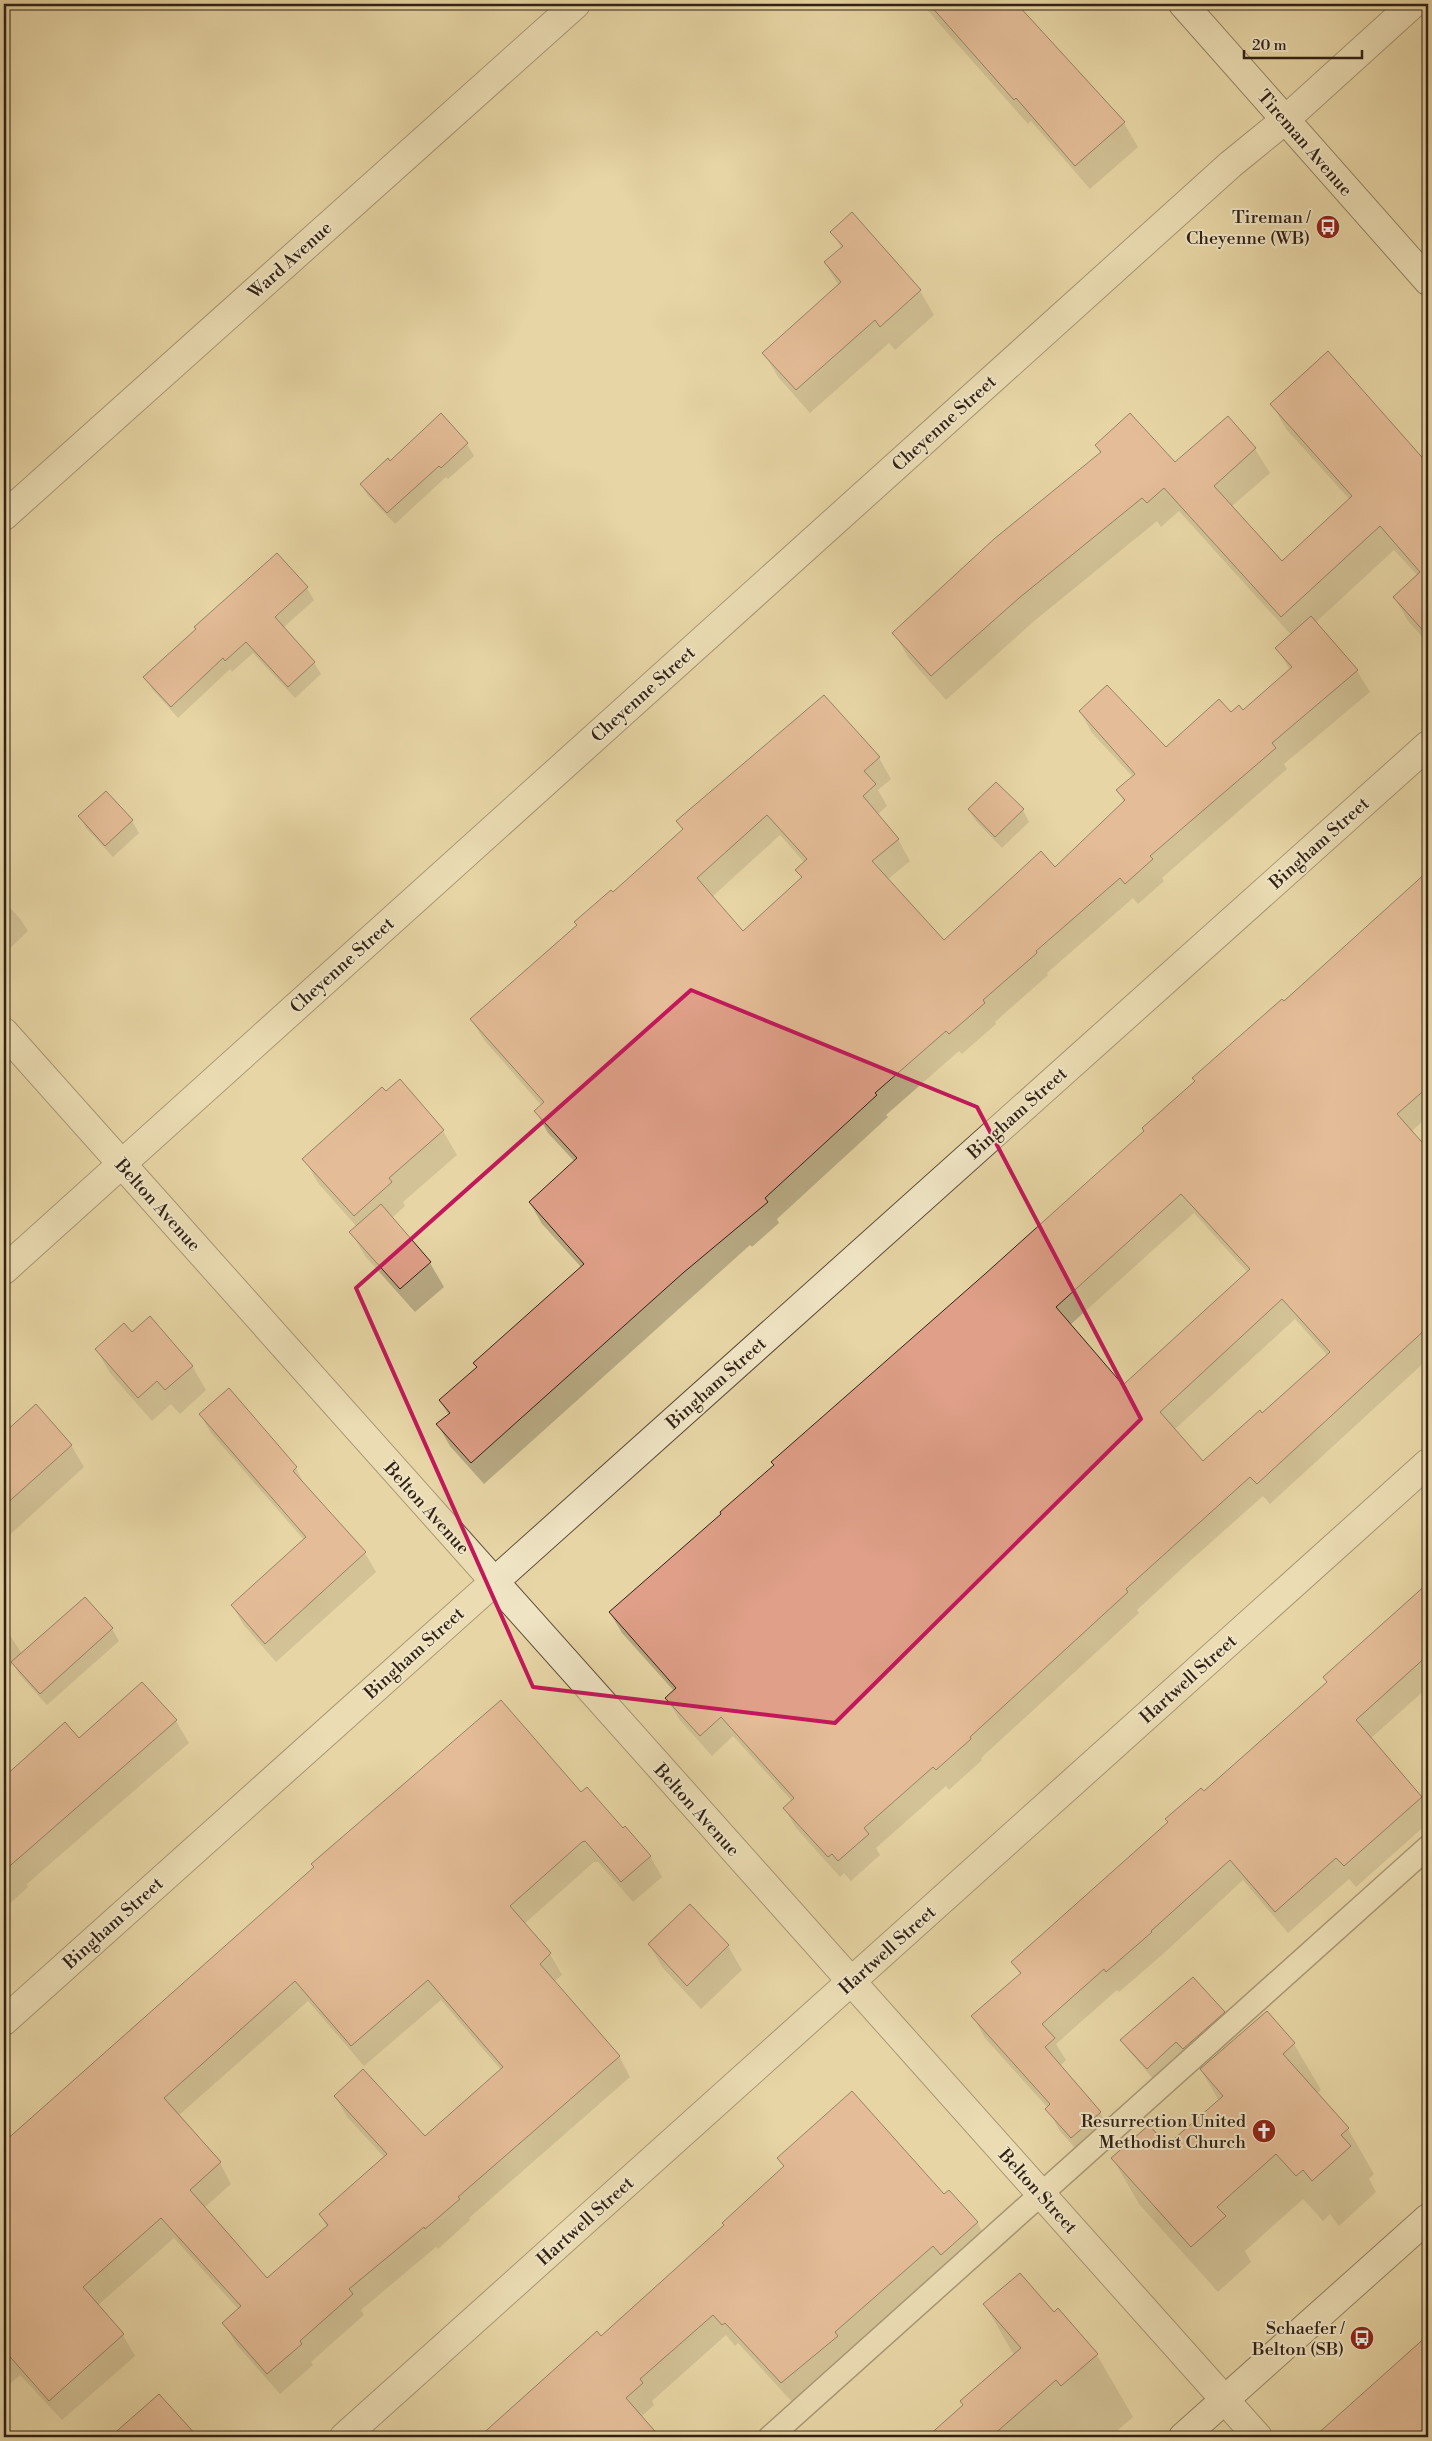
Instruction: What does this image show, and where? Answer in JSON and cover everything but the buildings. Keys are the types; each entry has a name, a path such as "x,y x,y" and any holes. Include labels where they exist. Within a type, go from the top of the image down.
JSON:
{"street":[{"name":"Ward Avenue","path":"4,516 576,4"},
{"name":"Tireman Avenue","path":"1183,4 1428,281"},
{"name":"Cheyenne Street","path":"4,1270 1224,171 1285,120 1413,4"},
{"name":"Bingham Street","path":"4,2021 1428,745"},
{"name":"Belton Avenue","path":"4,1032 851,1982"},
{"name":"Hartwell Street","path":"344,2437 1428,1462"},
{"name":"Belton Street","path":"851,1982 1224,2400"},
{"path":"1183,2437 1428,2218"},
{"path":"1224,2400 1258,2437"}],"lane":[{"path":"770,2437 1040,2194 1424,1859"}],"highlighted area":[{"path":"691,990 977,1107 1141,1419 835,1723 533,1687 356,1288"}],"place":[{"name":"Tireman / Cheyenne (WB)","path":"1328,227"},
{"name":"Resurrection United Methodist Church","path":"1264,2131"},
{"name":"Schaefer / Belton (SB)","path":"1362,2338"}]}
